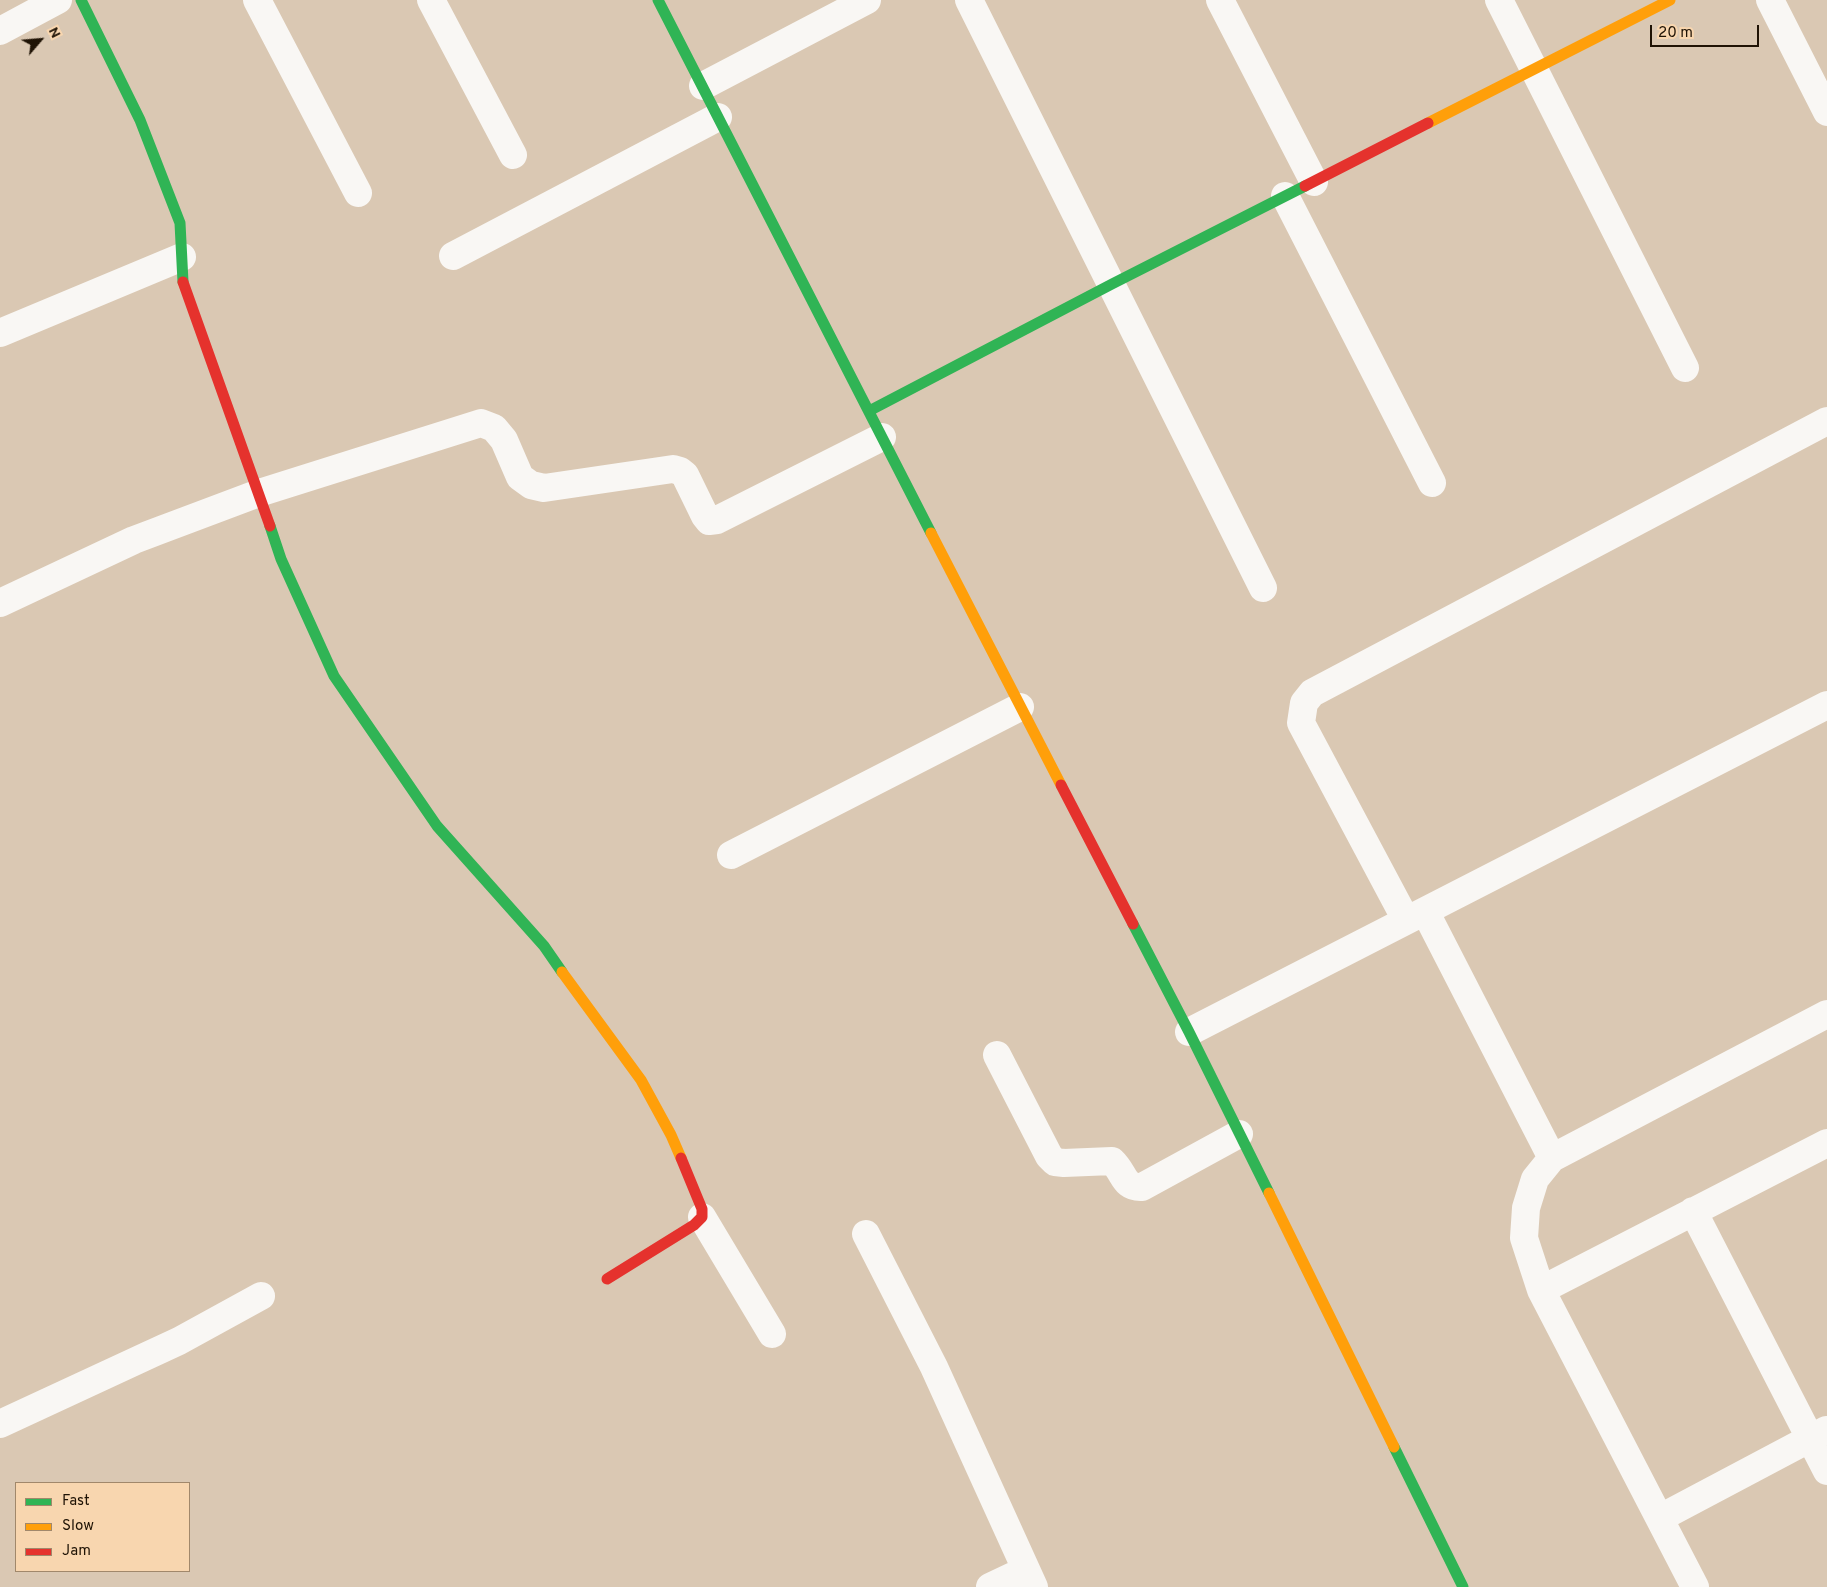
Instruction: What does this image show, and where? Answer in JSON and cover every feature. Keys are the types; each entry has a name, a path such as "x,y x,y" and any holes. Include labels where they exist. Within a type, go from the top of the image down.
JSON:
{"street":[{"path":"0,30 58,0"},
{"path":"81,0 140,120 180,223 183,285 259,493 281,560 334,676 437,826 544,946 641,1080 671,1135 702,1209 702,1217 772,1334"},
{"path":"257,0 358,193"},
{"path":"431,0 513,156"},
{"path":"658,0 1020,708 1189,1032 1463,1587"},
{"path":"702,86 867,0"},
{"path":"968,0 1263,588"},
{"path":"1220,0 1314,182"},
{"path":"1499,0 1685,368"},
{"path":"869,411 1112,284 1670,0"},
{"path":"1770,0 1827,112"},
{"path":"453,256 718,117"},
{"path":"1285,196 1432,483"},
{"path":"0,333 182,256"},
{"path":"1552,1158 1416,916 1301,723 1304,703 1312,693 1827,421"},
{"path":"0,604 134,540 259,493 481,423 494,428 504,440 520,477 531,485 544,488 673,469 685,475 709,521 717,520 882,437"},
{"path":"1189,1032 1827,705"},
{"path":"731,855 1020,708"},
{"path":"1695,1587 1541,1290 1524,1238 1526,1208 1535,1179 1552,1158 1827,1014"},
{"path":"997,1055 1049,1156 1055,1162 1064,1164 1112,1162 1118,1167 1128,1184 1134,1188 1142,1187 1239,1134"},
{"path":"1541,1290 1827,1143"},
{"path":"1693,1211 1819,1434 1827,1470"},
{"path":"607,1279 694,1225 702,1217"},
{"path":"866,1234 934,1366 1030,1578 990,1587"},
{"path":"0,1424 180,1341 261,1296"},
{"path":"1660,1518 1819,1434"}],"traffic: fast":[{"path":"81,0 140,120 180,223 183,282"},
{"path":"658,0 931,533"},
{"path":"869,411 1305,186"},
{"path":"270,526 281,559 334,676 437,826 544,946 562,972"},
{"path":"1133,924 1269,1193"},
{"path":"1394,1447 1463,1587"}],"traffic: slow":[{"path":"1428,123 1670,0"},
{"path":"931,533 1061,785"},
{"path":"562,972 641,1080 671,1135 681,1158"},
{"path":"1269,1193 1394,1447"}],"traffic: jam":[{"path":"1305,186 1428,123"},
{"path":"183,282 270,526"},
{"path":"1061,785 1133,924"},
{"path":"607,1279 694,1225 702,1217 702,1209 681,1158"}]}
